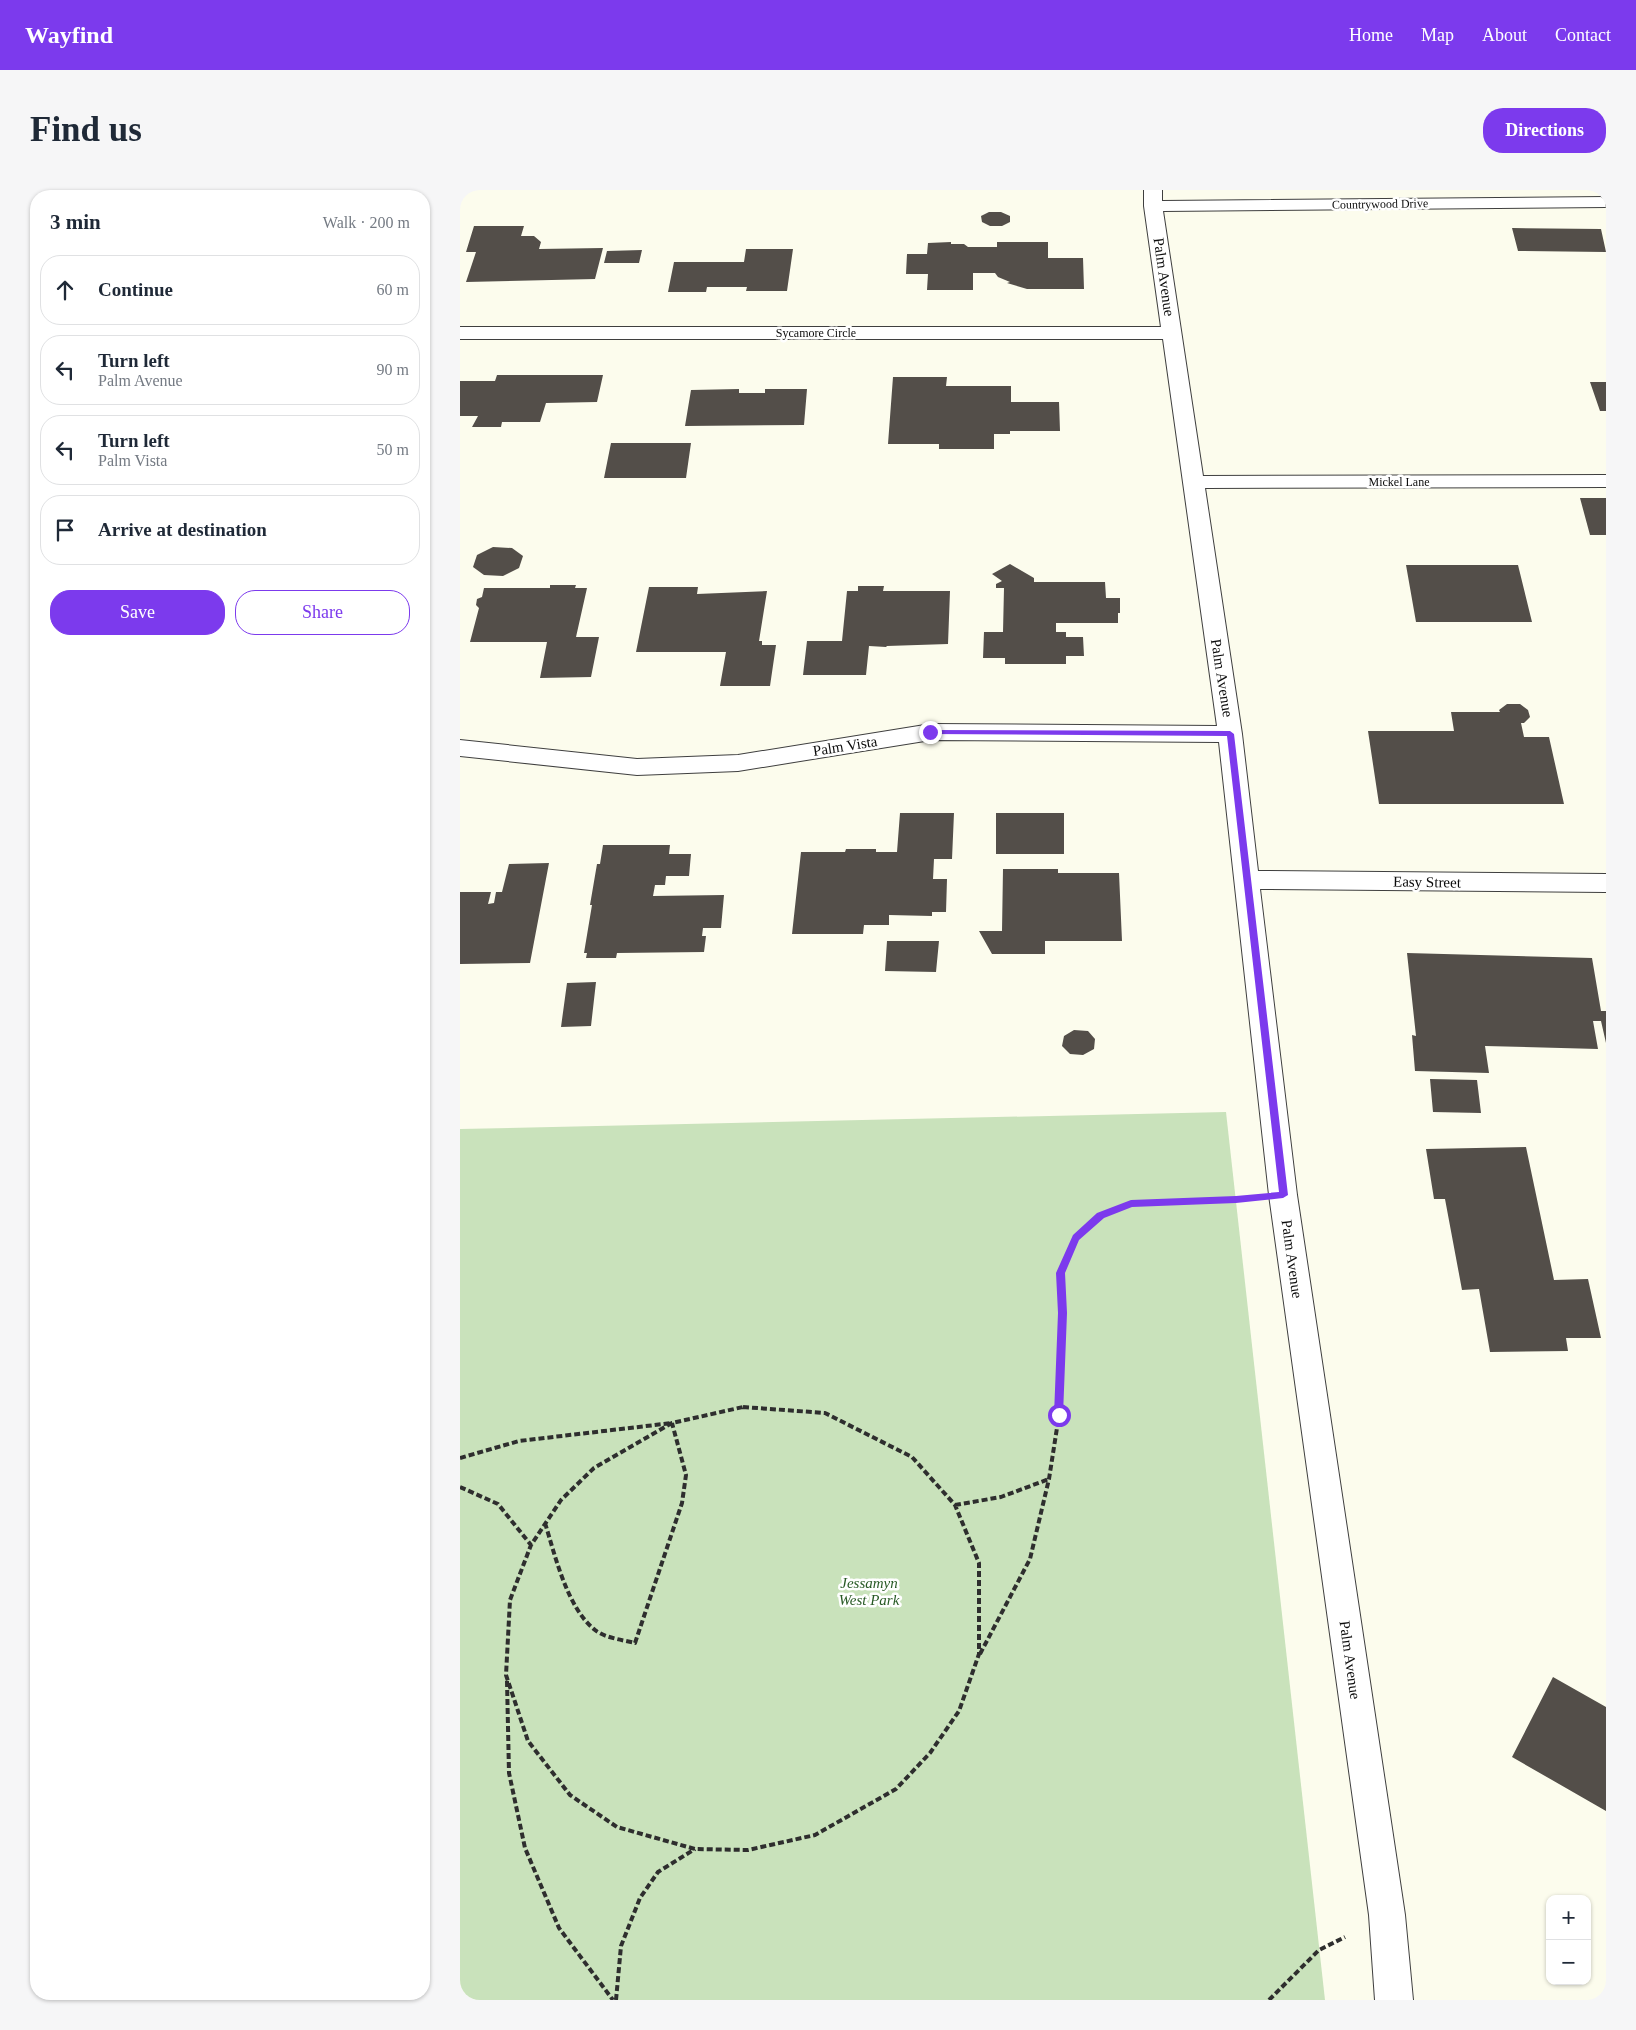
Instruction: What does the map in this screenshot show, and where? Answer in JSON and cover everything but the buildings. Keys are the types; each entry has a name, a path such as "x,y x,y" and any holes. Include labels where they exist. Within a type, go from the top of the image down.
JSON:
{"street":[{"name":"Countrywood Drive","path":"1153,198 1606,202"},
{"name":"Palm Avenue","path":"1153,198 1230,734 1283,1195 1387,1915 1394,2000"},
{"name":"Sycamore Circle","path":"460,333 1172,333"},
{"name":"Mickel Lane","path":"1193,482 1606,481"},
{"name":"Palm Vista","path":"460,748 637,767 738,763 930,732 1230,734"},
{"name":"Easy Street","path":"1248,880 1606,883"}],"path":[{"path":"506,1676 528,1741 570,1795 617,1827 695,1850 748,1850 815,1835 896,1789 930,1753 959,1711 980,1654 1030,1559 1049,1479 1059,1415 1063,1313 1060,1273 1076,1238 1100,1215 1131,1204 1236,1200 1283,1195"},
{"path":"460,1458 519,1441 672,1423 744,1407 825,1413 912,1456 955,1506 979,1563 980,1654"},
{"path":"614,2000 559,1928 525,1848 508,1773 506,1676 510,1600 531,1545 544,1522 561,1500 594,1468 672,1423"},
{"path":"544,1522 564,1578 581,1614 596,1631 635,1643 682,1503 686,1475 672,1423"},
{"path":"955,1506 1001,1497 1049,1479"},
{"path":"460,1487 498,1504 531,1545"},
{"path":"614,2000 620,1946 640,1898 658,1872 695,1850"},
{"path":"1269,2000 1319,1950 1387,1915"}],"green space":[{"name":"Jessamyn West Park","path":"1226,1112 1325,2000 460,2000 460,1129"}],"route":[{"path":"930,732 1230,734 1283,1195 1236,1200 1131,1204 1100,1215 1076,1238 1060,1273 1063,1313 1059,1415"}]}
